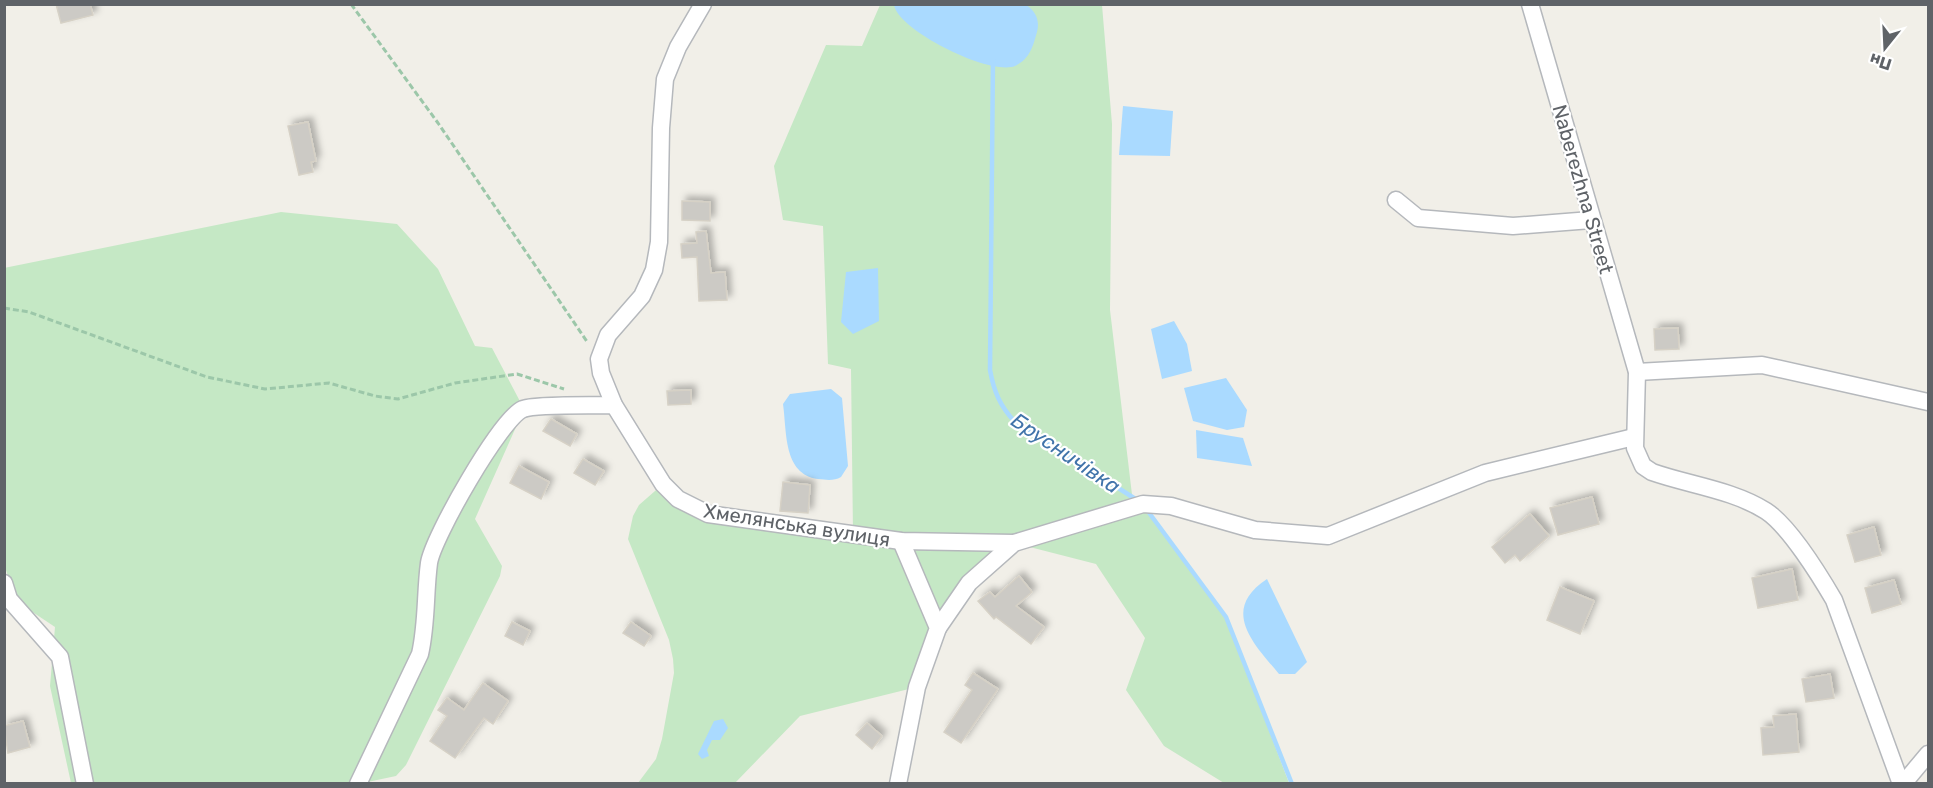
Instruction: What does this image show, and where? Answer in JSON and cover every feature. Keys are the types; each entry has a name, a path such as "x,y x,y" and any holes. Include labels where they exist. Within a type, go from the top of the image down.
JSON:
{"street":[{"path":"599,359 608,335 642,296 654,270 659,242 661,128 666,79 678,47 703,4"},
{"name":"Naberezhna Street","path":"1530,4 1637,372 1634,437"},
{"path":"1396,200 1418,218 1513,226 1591,220"},
{"name":"Хмелянська вулиця","path":"599,359 601,373 614,405 663,484 678,499 693,508 708,514 901,541 1014,543"},
{"path":"1637,372 1762,365 1929,402"},
{"path":"358,783 420,654 424,635 429,562 435,543 506,423 524,409 614,405"},
{"path":"898,783 917,687 938,628 969,583 1014,543 1143,504 1171,506 1255,530 1328,536 1485,473 1634,437 1637,457 1652,472 1747,501 1769,512 1779,521 1824,582 1834,600 1902,783 1929,754"},
{"name":"Хмелянська вулиця","path":"901,541 938,628"},
{"path":"4,584 9,599 60,657 85,783"}],"path":[{"path":"351,4 438,123 599,359"},
{"path":"4,308 28,312 207,376 265,389 329,382 375,396 398,399 455,383 517,374 571,391"}],"green space":[{"path":"880,5 1102,5 1112,124 1110,310 1133,503 1143,504 1226,617 1289,783 1224,783 1164,746 1126,690 1145,638 1096,564 1014,543 969,583 917,687 800,716 735,783 638,783 656,759 674,673 669,640 628,539 633,516 639,505 663,484 693,508 853,534 851,369 828,364 823,226 783,220 774,166 826,45 862,46"},
{"path":"281,212 397,224 438,269 475,346 492,348 524,409 475,519 502,566 500,576 406,765 396,776 358,784 71,783 50,686 55,627 16,601 5,567 4,268"}],"water":[{"path":"894,5 1026,5 1035,13 1038,28 1032,47 1024,60 1015,66 1003,67 967,58 947,49 912,27"},
{"path":"1123,106 1173,111 1170,156 1119,155"},
{"path":"878,268 879,321 853,334 841,322 846,272"},
{"path":"1174,321 1187,344 1192,371 1162,379 1151,329"},
{"path":"1226,378 1247,410 1244,427 1227,430 1193,421 1184,388"},
{"path":"831,389 842,398 848,466 841,477 830,480 818,479 798,469 789,450 783,404 790,394"},
{"path":"1196,430 1243,438 1252,466 1197,458"},
{"path":"1267,579 1307,662 1295,674 1279,674 1251,638 1246,626 1243,615 1245,603 1253,591"},
{"path":"723,719 728,728 720,740 712,740 707,750 709,756 702,759 698,754 714,721"}],"building":[{"path":"56,4 90,4 93,15 61,23"},
{"path":"308,122 316,161 311,162 313,172 299,175 288,126"},
{"path":"682,201 710,202 710,221 682,220"},
{"path":"706,231 711,273 725,272 727,300 699,301 697,257 682,258 681,244 697,243 696,232"},
{"path":"1678,328 1679,349 1655,350 1654,329"},
{"path":"691,390 691,404 668,405 667,391"},
{"path":"551,419 577,434 570,446 543,431"},
{"path":"583,459 604,471 595,485 574,473"},
{"path":"519,466 549,482 541,499 510,483"},
{"path":"783,482 810,485 808,513 780,511"},
{"path":"1592,497 1599,524 1558,535 1550,508"},
{"path":"1530,514 1549,536 1520,561 1515,555 1505,563 1492,547"},
{"path":"1874,527 1881,555 1855,562 1847,535"},
{"path":"1792,569 1798,600 1758,608 1752,578"},
{"path":"1019,576 1032,592 1016,606 1044,627 1031,644 996,617 994,619 978,601 990,592 995,597"},
{"path":"1894,580 1901,604 1872,613 1865,588"},
{"path":"1560,587 1594,601 1580,634 1547,620"},
{"path":"512,622 530,631 523,645 505,636"},
{"path":"631,622 651,636 644,646 623,633"},
{"path":"973,673 998,689 961,743 944,732 972,690 965,685"},
{"path":"1830,674 1834,698 1806,702 1802,679"},
{"path":"483,683 508,701 493,724 484,718 455,758 430,741 447,716 438,710 447,698 464,710"},
{"path":"1796,714 1799,752 1763,755 1761,728 1774,727 1773,716"},
{"path":"23,721 30,747 8,753 4,726"},
{"path":"867,723 882,736 872,749 856,735"}],"waterway":[{"name":"Брусничівка","path":"993,60 990,370 993,385 1005,410 1015,422 1137,500"},
{"name":"Брусничівка","path":"1147,510 1226,617 1292,784"}]}
